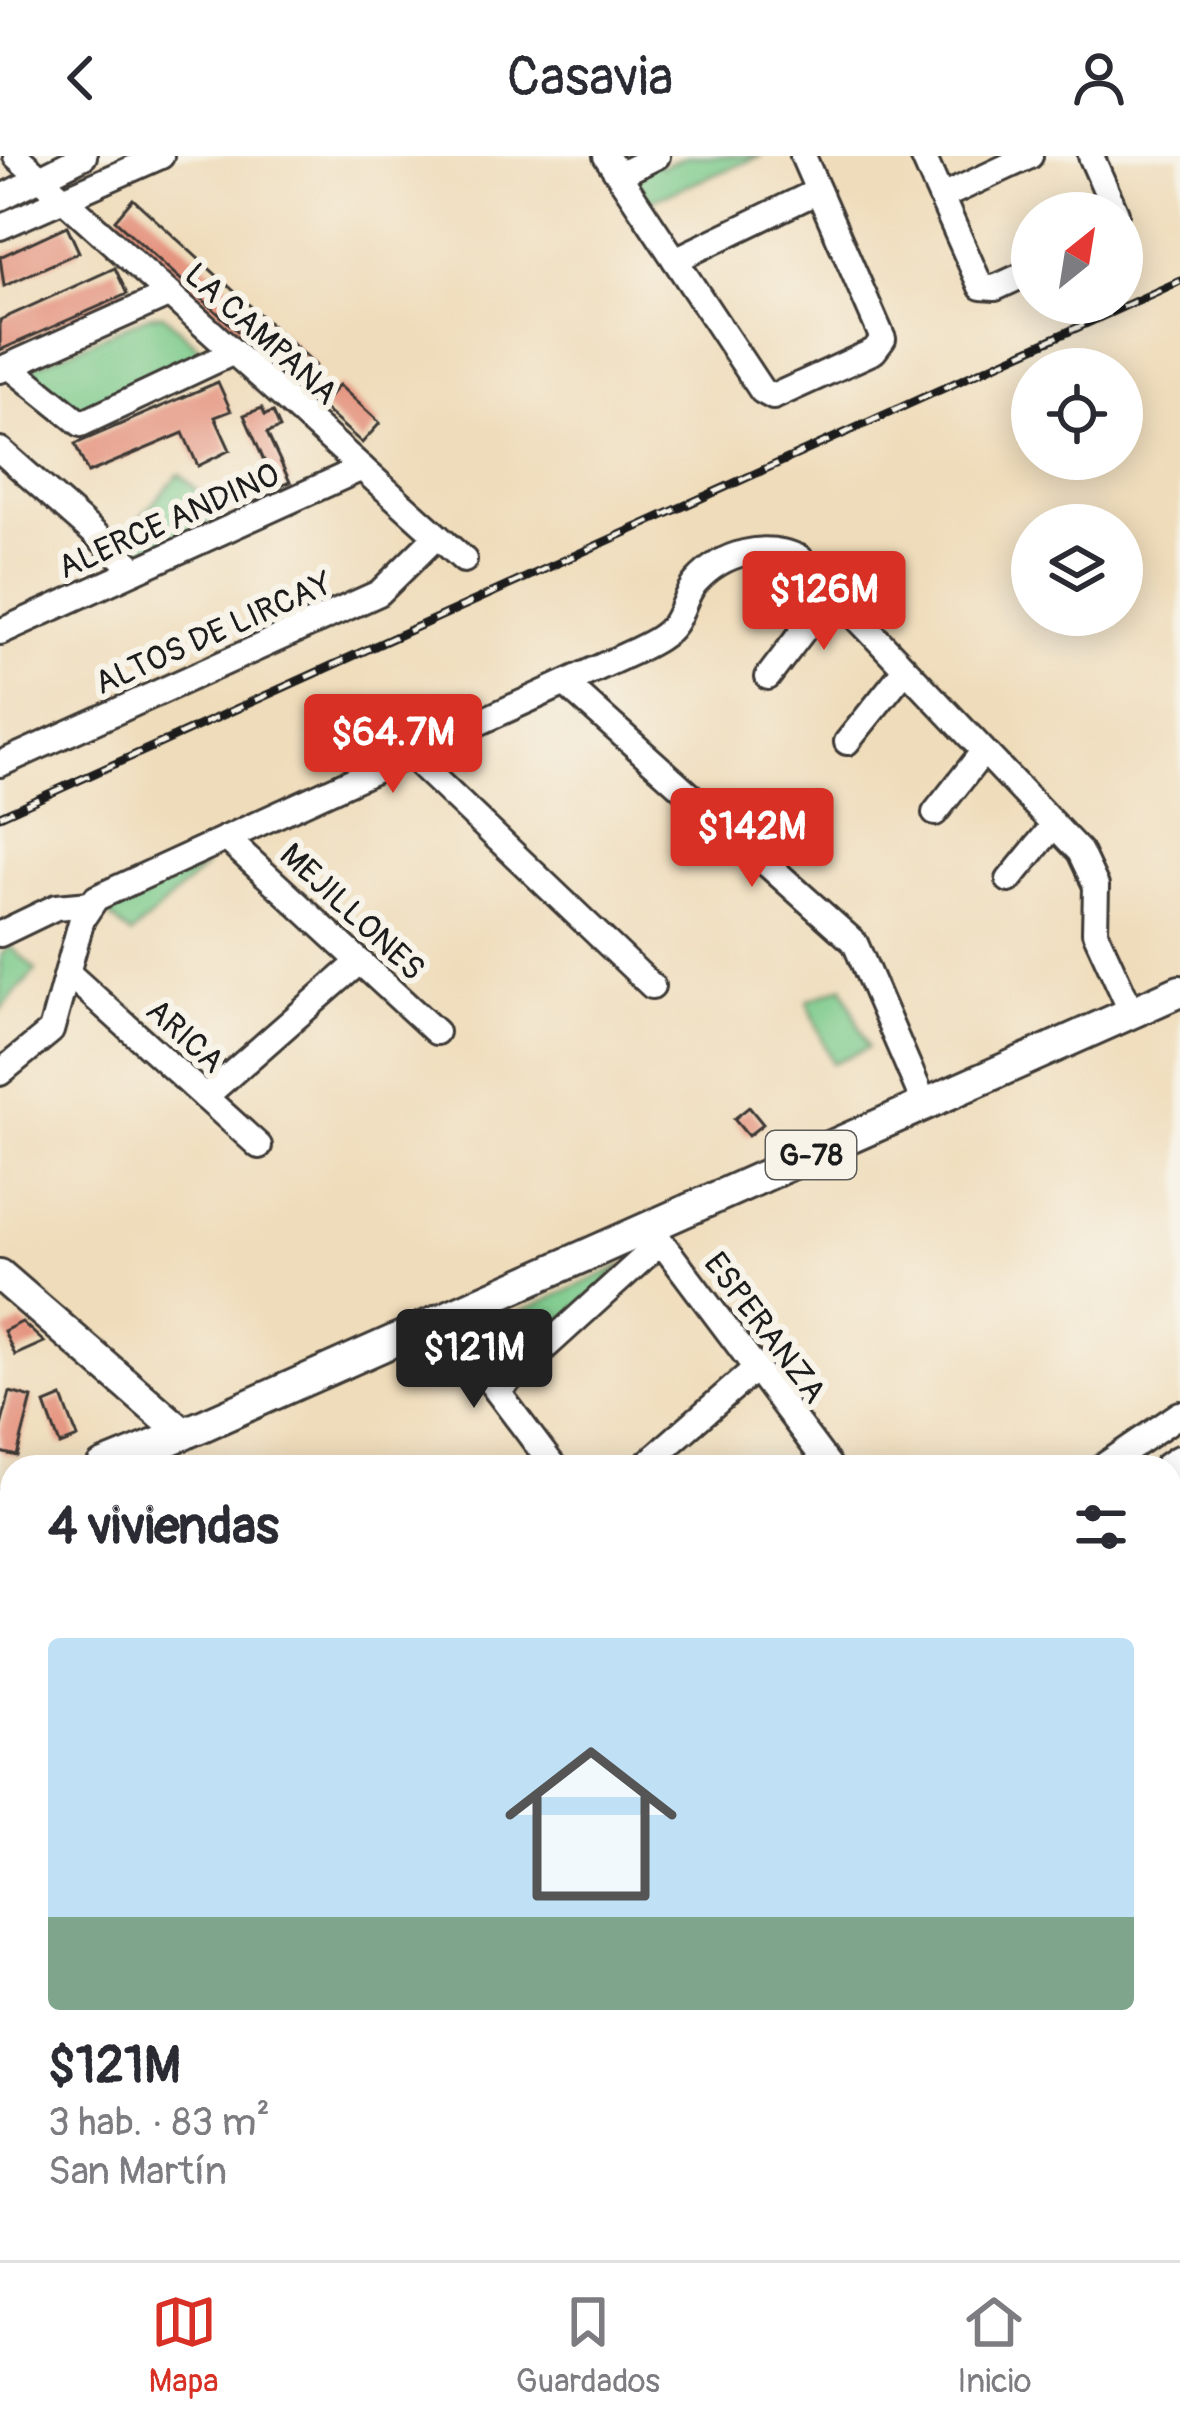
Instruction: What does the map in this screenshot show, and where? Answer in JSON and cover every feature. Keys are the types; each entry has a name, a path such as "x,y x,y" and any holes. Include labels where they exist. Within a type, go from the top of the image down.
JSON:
{"main road":[{"name":"G-78","path":"132,1455 442,1319 655,1234 925,1105 1180,991"},
{"path":"2,1279 184,1434"}],"street":[{"name":"LA CAMPANA","path":"16,156 464,560"},
{"path":"0,198 84,156"},
{"path":"0,227 161,156"},
{"path":"657,156 612,165 769,397 882,344 883,334 802,156"},
{"path":"923,156 981,286 995,289 1011,281"},
{"path":"942,197 1030,156"},
{"path":"1091,156 1107,192"},
{"path":"675,260 818,191"},
{"path":"170,294 5,368 81,424 234,352"},
{"path":"0,450 136,570"},
{"name":"ALERCE ANDINO","path":"11,627 362,468"},
{"name":"ALTOS DE LIRCAY","path":"1,762 373,596 389,586 437,536"},
{"path":"0,1073 51,1031 82,919 103,893 659,638 676,623 694,583 712,568 752,549 782,550 800,558 1089,865 1096,886 1095,932 1132,1013"},
{"path":"768,676 832,593"},
{"path":"0,602 11,627"},
{"path":"848,742 904,671"},
{"path":"566,684 855,943 925,1105"},
{"path":"934,813 983,752"},
{"path":"410,755 652,986"},
{"path":"1009,880 1054,825"},
{"name":"MEJILLONES","path":"226,838 436,1032"},
{"path":"0,934 56,907 90,904"},
{"path":"205,1097 359,962"},
{"name":"ARICA","path":"68,973 259,1146"},
{"path":"497,1391 655,1234"},
{"name":"ESPERANZA","path":"655,1234 821,1455"},
{"path":"442,1319 545,1455"},
{"path":"657,1455 756,1368"},
{"path":"1120,1455 1180,1414"}],"green space":[{"path":"621,156 654,156 661,167 688,156 761,156 650,201"},
{"path":"151,315 163,315 203,351 203,363 96,413 73,410 29,369"},
{"path":"179,474 226,515 142,555 130,554 117,543"},
{"path":"206,866 131,935 101,908"},
{"path":"10,946 36,970 0,1010 0,956"},
{"path":"843,986 868,1048 832,1063 807,1001"},
{"path":"626,1264 505,1374 477,1332"}],"building":[{"path":"133,199 315,365 297,385 115,220"},
{"path":"67,226 79,252 4,286 0,257"},
{"path":"115,268 127,294 0,350 0,320"},
{"path":"218,382 231,411 215,417 230,450 198,466 183,433 88,473 75,444"},
{"path":"339,385 380,423 362,443 321,406"},
{"path":"262,408 265,415 273,412 280,428 267,433 290,482 276,488 244,415"},
{"path":"749,1107 763,1124 748,1136 734,1119"},
{"path":"22,1322 44,1342 15,1355 4,1331"},
{"path":"10,1392 32,1398 17,1455 0,1452 0,1430"},
{"path":"62,1397 78,1438 60,1445 45,1404"}],"railway":[{"path":"0,816 1180,281"}]}
